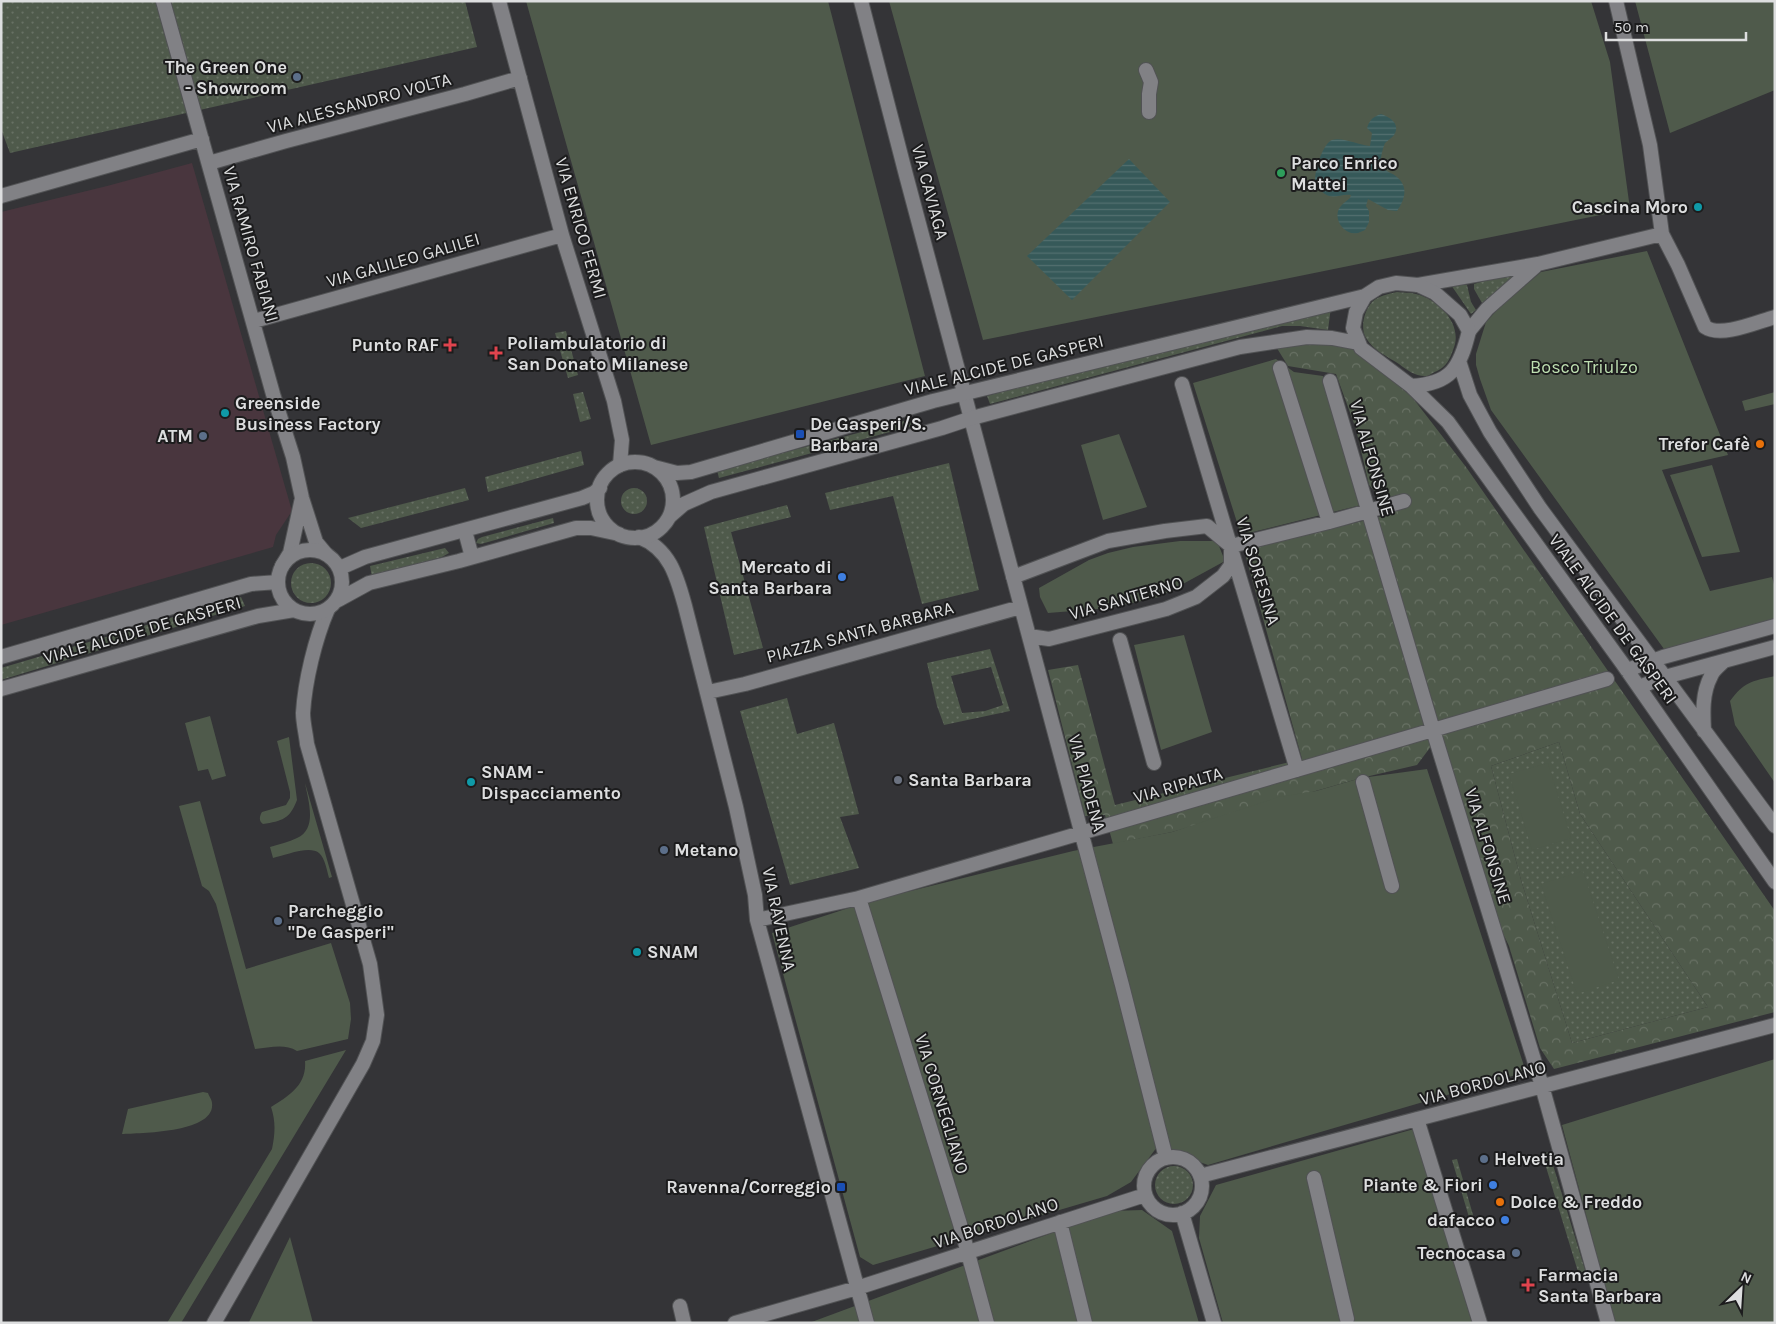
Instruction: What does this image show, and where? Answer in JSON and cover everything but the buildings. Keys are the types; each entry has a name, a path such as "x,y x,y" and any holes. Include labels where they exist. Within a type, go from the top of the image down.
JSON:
{"street":[{"name":"VIA RAMIRO FABIANI","path":"163,1 254,320 273,394 293,457 302,498 316,542 326,554"},
{"name":"VIA ENRICO FERMI","path":"499,1 562,235 615,408 622,440 620,465"},
{"name":"VIA CAVIAGA","path":"861,1 964,393"},
{"path":"1616,1 1650,145 1662,234 1678,265 1705,327 1710,331 1722,332 1775,317"},
{"path":"1146,70 1151,82 1149,94 1150,112"},
{"name":"VIA ALESSANDRO VOLTA","path":"209,163 520,78"},
{"path":"1,196 202,139"},
{"path":"1538,264 1488,309 1469,331 1459,361 1449,375 1429,385 1411,386 1365,352 1358,343 1353,328 1356,312 1365,296 1379,287 1396,283 1418,285 1538,264 1662,234"},
{"name":"VIA GALILEO GALILEI","path":"254,320 562,235"},
{"path":"1418,285 1436,293 1448,302 1460,315 1469,331"},
{"name":"VIALE ALCIDE DE GASPERI","path":"654,467 677,473 691,472 964,393 1365,296"},
{"path":"669,517 684,504 711,492 972,418 1240,347 1307,337 1332,338 1358,343"},
{"name":"VIALE ALCIDE DE GASPERI","path":"1459,361 1470,395 1490,432 1540,508 1775,826"},
{"path":"1280,368 1329,522"},
{"name":"VIA ALFONSINE","path":"1330,381 1433,730 1542,1086 1608,1323"},
{"name":"VIA SORESINA","path":"1182,384 1297,770"},
{"name":"VIALE ALCIDE DE GASPERI","path":"1411,386 1448,422 1627,670 1775,882"},
{"path":"964,393 972,418"},
{"name":"VIA PIADENA","path":"972,418 1166,1158"},
{"path":"320,627 319,619 313,615 369,583 582,527 627,537 639,537 656,531 664,525 669,517 673,504 672,489 667,479 654,467 639,462 620,465 609,473 600,488 582,498 365,557 340,568"},
{"path":"600,488 598,500 601,515 607,525 619,534"},
{"name":"VIA RAMIRO FABIANI","path":"282,566 290,553 302,498"},
{"path":"1013,576 1108,541 1165,530 1207,526 1231,546 1404,501"},
{"path":"465,531 472,557"},
{"name":"VIA RAVENNA","path":"639,537 651,542 662,552 674,573 686,606 740,827 755,895 757,920 868,1323"},
{"name":"VIA SANTERNO","path":"1029,636 1049,638 1166,609 1196,597 1223,576 1231,565 1231,546"},
{"path":"214,1323 363,1064 373,1041 377,1015 370,964 307,744 303,716 306,687 320,627 343,584 340,568 326,554 317,551 302,551 289,558 282,566 278,582 282,599 294,610"},
{"name":"VIALE ALCIDE DE GASPERI","path":"1,657 251,584 278,582"},
{"name":"PIAZZA SANTA BARBARA","path":"708,692 745,684 1021,607"},
{"name":"VIALE ALCIDE DE GASPERI","path":"1,690 258,616 294,610 313,615"},
{"path":"1627,670 1652,661 1775,626"},
{"path":"1120,640 1154,763"},
{"path":"1639,687 1665,677 1775,647"},
{"path":"1704,731 1703,706 1706,689 1711,674 1724,661"},
{"name":"VIA RIPALTA","path":"757,920 859,898 1607,679"},
{"path":"1363,782 1392,886"},
{"name":"VIA CORNEGLIANO","path":"859,898 968,1252 987,1323"},
{"name":"VIA BORDOLANO","path":"1200,1176 1775,1025"},
{"path":"1417,1119 1480,1323"},
{"path":"1166,1158 1181,1158 1191,1163 1200,1176 1202,1189 1199,1198 1191,1208 1182,1213 1169,1214 1160,1212 1152,1206 1145,1195 1144,1181 1147,1172 1154,1164 1166,1158"},
{"path":"1314,1178 1347,1319"},
{"name":"VIA BORDOLANO","path":"735,1323 764,1319 1145,1195"},
{"path":"1182,1213 1214,1323"},
{"path":"1060,1222 1084,1323"},
{"path":"680,1306 684,1323"}],"shaded area":[{"name":"Greenside Business Factory","path":"192,163 292,511 276,535 273,547 1,625 1,212"}],"green space":[{"path":"1,1 465,1 477,47 10,153 1,129"},
{"path":"526,1 828,1 925,376 651,445"},
{"name":"Parco Enrico Mattei","path":"889,1 1591,1 1610,62 1630,209 983,340"},
{"path":"1635,1 1775,1 1775,90 1670,133"},
{"name":"Bosco Triulzo","path":"1647,251 1728,455 1662,470 1710,591 1772,577 1775,588 1775,622 1664,649 1491,410 1476,365 1476,354 1486,322 1499,308 1541,272"},
{"path":"1513,272 1519,274 1482,303 1474,289 1474,284"},
{"path":"1451,285 1467,285 1471,302 1476,310 1471,314"},
{"path":"1397,292 1425,297 1441,308 1448,315 1452,323 1456,341 1450,357 1443,367 1427,376 1412,373 1381,353 1369,342 1364,334 1364,320 1372,302 1387,294"},
{"path":"1331,307 1328,330 1300,326 1282,326 990,404 987,396 1080,369"},
{"path":"566,331 578,375 568,378 555,333"},
{"path":"1322,343 1354,348 1412,397 1466,467 1775,911 1775,1012 1554,1069 1540,1048 1509,946 1486,899 1435,741 1417,765 1361,778 1172,832 1113,844 1105,815 1085,816 1048,670 1078,665 1115,805 1302,759 1244,550 1395,513 1369,485 1356,429 1336,374 1288,366 1275,345","holes":["1559,742 1580,814 1708,1007 1572,1043 1521,880 1491,766"]},
{"path":"1276,359 1294,372 1323,376 1361,505 1241,535 1193,383"},
{"path":"583,392 591,419 580,422 573,394"},
{"path":"1775,392 1775,404 1745,411 1742,401"},
{"path":"911,419 913,421 912,426 719,478 717,470"},
{"path":"1119,434 1147,507 1103,520 1081,445"},
{"path":"581,451 584,465 488,492 485,477"},
{"path":"949,463 979,590 922,604 893,496 830,510 825,493"},
{"path":"1712,465 1740,552 1702,557 1670,475"},
{"path":"465,488 469,500 361,528 348,518"},
{"path":"634,488 643,492 647,501 643,510 634,514 625,510 621,501 625,492"},
{"path":"787,505 791,517 731,532 763,648 734,655 704,527"},
{"path":"553,518 554,523 481,544 476,543 482,537"},
{"path":"1180,541 1217,541 1225,561 1159,597 1110,608 1048,613 1040,597 1039,588 1089,560 1133,547"},
{"path":"445,548 449,553 442,557 372,577 370,566"},
{"path":"307,563 315,563 322,566 328,572 331,583 328,594 322,600 315,603 307,603 300,600 294,594 291,587 291,579 294,572 300,566"},
{"path":"241,597 245,606 1,680 1,668"},
{"path":"1184,635 1212,732 1161,750 1134,645"},
{"path":"990,649 1010,711 944,725 937,706 927,663","holes":["991,667 1003,705 985,711 962,713 951,676"]},
{"path":"1775,676 1775,783 1735,725 1730,701 1749,683"},
{"path":"787,698 797,734 834,723 859,814 840,817 859,868 790,885 740,711"},
{"path":"210,716 226,776 212,780 208,769 198,771 185,723"},
{"path":"289,737 297,800 291,811 284,818 263,824 260,820 262,812 286,805 290,798 277,741"},
{"path":"1559,742 1580,814 1708,1007 1572,1043 1521,880 1491,766"},
{"path":"1548,763 1571,838 1532,850 1509,774"},
{"path":"1427,769 1526,1072 1208,1165 1157,1147 1131,1182 1107,1196 873,1265 860,1257 772,933 870,901 1073,851 1172,832 1279,797 1316,791 1361,778"},
{"path":"305,783 332,877 329,878 324,861 319,853 309,850 273,858 270,847 297,838 308,828 310,814"},
{"path":"200,801 246,969 331,943 350,1003 351,1019 348,1039 297,1051 287,1047 255,1049 216,904 209,891 202,886 179,806"},
{"path":"1583,871 1619,980 1577,994 1541,884"},
{"path":"346,1050 181,1323 167,1323 272,1149 274,1118 271,1107 296,1089 303,1077 305,1061"},
{"path":"1775,1059 1775,1323 1615,1323 1562,1125"},
{"path":"203,1092 208,1093 212,1103 210,1113 202,1120 190,1126 159,1132 122,1134 128,1109"},
{"path":"1414,1129 1472,1323 1223,1323 1199,1238 1200,1216 1216,1185"},
{"path":"1549,1152 1586,1273 1579,1275 1542,1154"},
{"path":"1457,1159 1475,1222 1471,1224 1452,1160"},
{"path":"1174,1166 1181,1167 1187,1172 1192,1178 1192,1192 1187,1198 1181,1203 1174,1204 1167,1203 1161,1198 1156,1192 1155,1185 1156,1178 1161,1172 1167,1167"},
{"path":"1142,1210 1172,1231 1199,1323 809,1323 1111,1211"},
{"path":"290,1237 313,1323 249,1323 249,1322"}],"water":[{"path":"1381,114 1394,121 1396,131 1385,143 1380,164 1401,182 1404,190 1402,203 1397,211 1388,210 1368,199 1366,206 1369,211 1369,222 1365,230 1358,233 1348,232 1340,225 1337,215 1338,210 1351,195 1328,196 1316,186 1315,176 1321,154 1328,143 1336,139 1370,146 1372,133 1367,128 1369,122"},
{"path":"1129,159 1170,202 1072,300 1027,256"}],"place":[{"name":"The Green One - Showroom","path":"297,77"},
{"name":"Parco Enrico Mattei","path":"1281,173"},
{"name":"Cascina Moro","path":"1698,207"},
{"name":"Punto RAF","path":"450,345"},
{"name":"Poliambulatorio di San Donato Milanese","path":"496,353"},
{"name":"Greenside Business Factory","path":"225,413"},
{"name":"De Gasperi/S. Barbara","path":"800,434"},
{"name":"ATM","path":"203,436"},
{"name":"Trefor Cafè","path":"1760,444"},
{"name":"Mercato di Santa Barbara","path":"842,577"},
{"name":"Santa Barbara","path":"898,780"},
{"name":"SNAM - Dispacciamento","path":"471,782"},
{"name":"Metano","path":"664,850"},
{"name":"Parcheggio \"De Gasperi\"","path":"278,921"},
{"name":"SNAM","path":"637,952"},
{"name":"Helvetia","path":"1484,1159"},
{"name":"Piante & Fiori","path":"1493,1185"},
{"name":"Ravenna/Correggio","path":"841,1187"},
{"name":"Dolce & Freddo","path":"1500,1202"},
{"name":"dafacco","path":"1505,1220"},
{"name":"Tecnocasa","path":"1516,1253"},
{"name":"Farmacia Santa Barbara","path":"1528,1285"}]}
